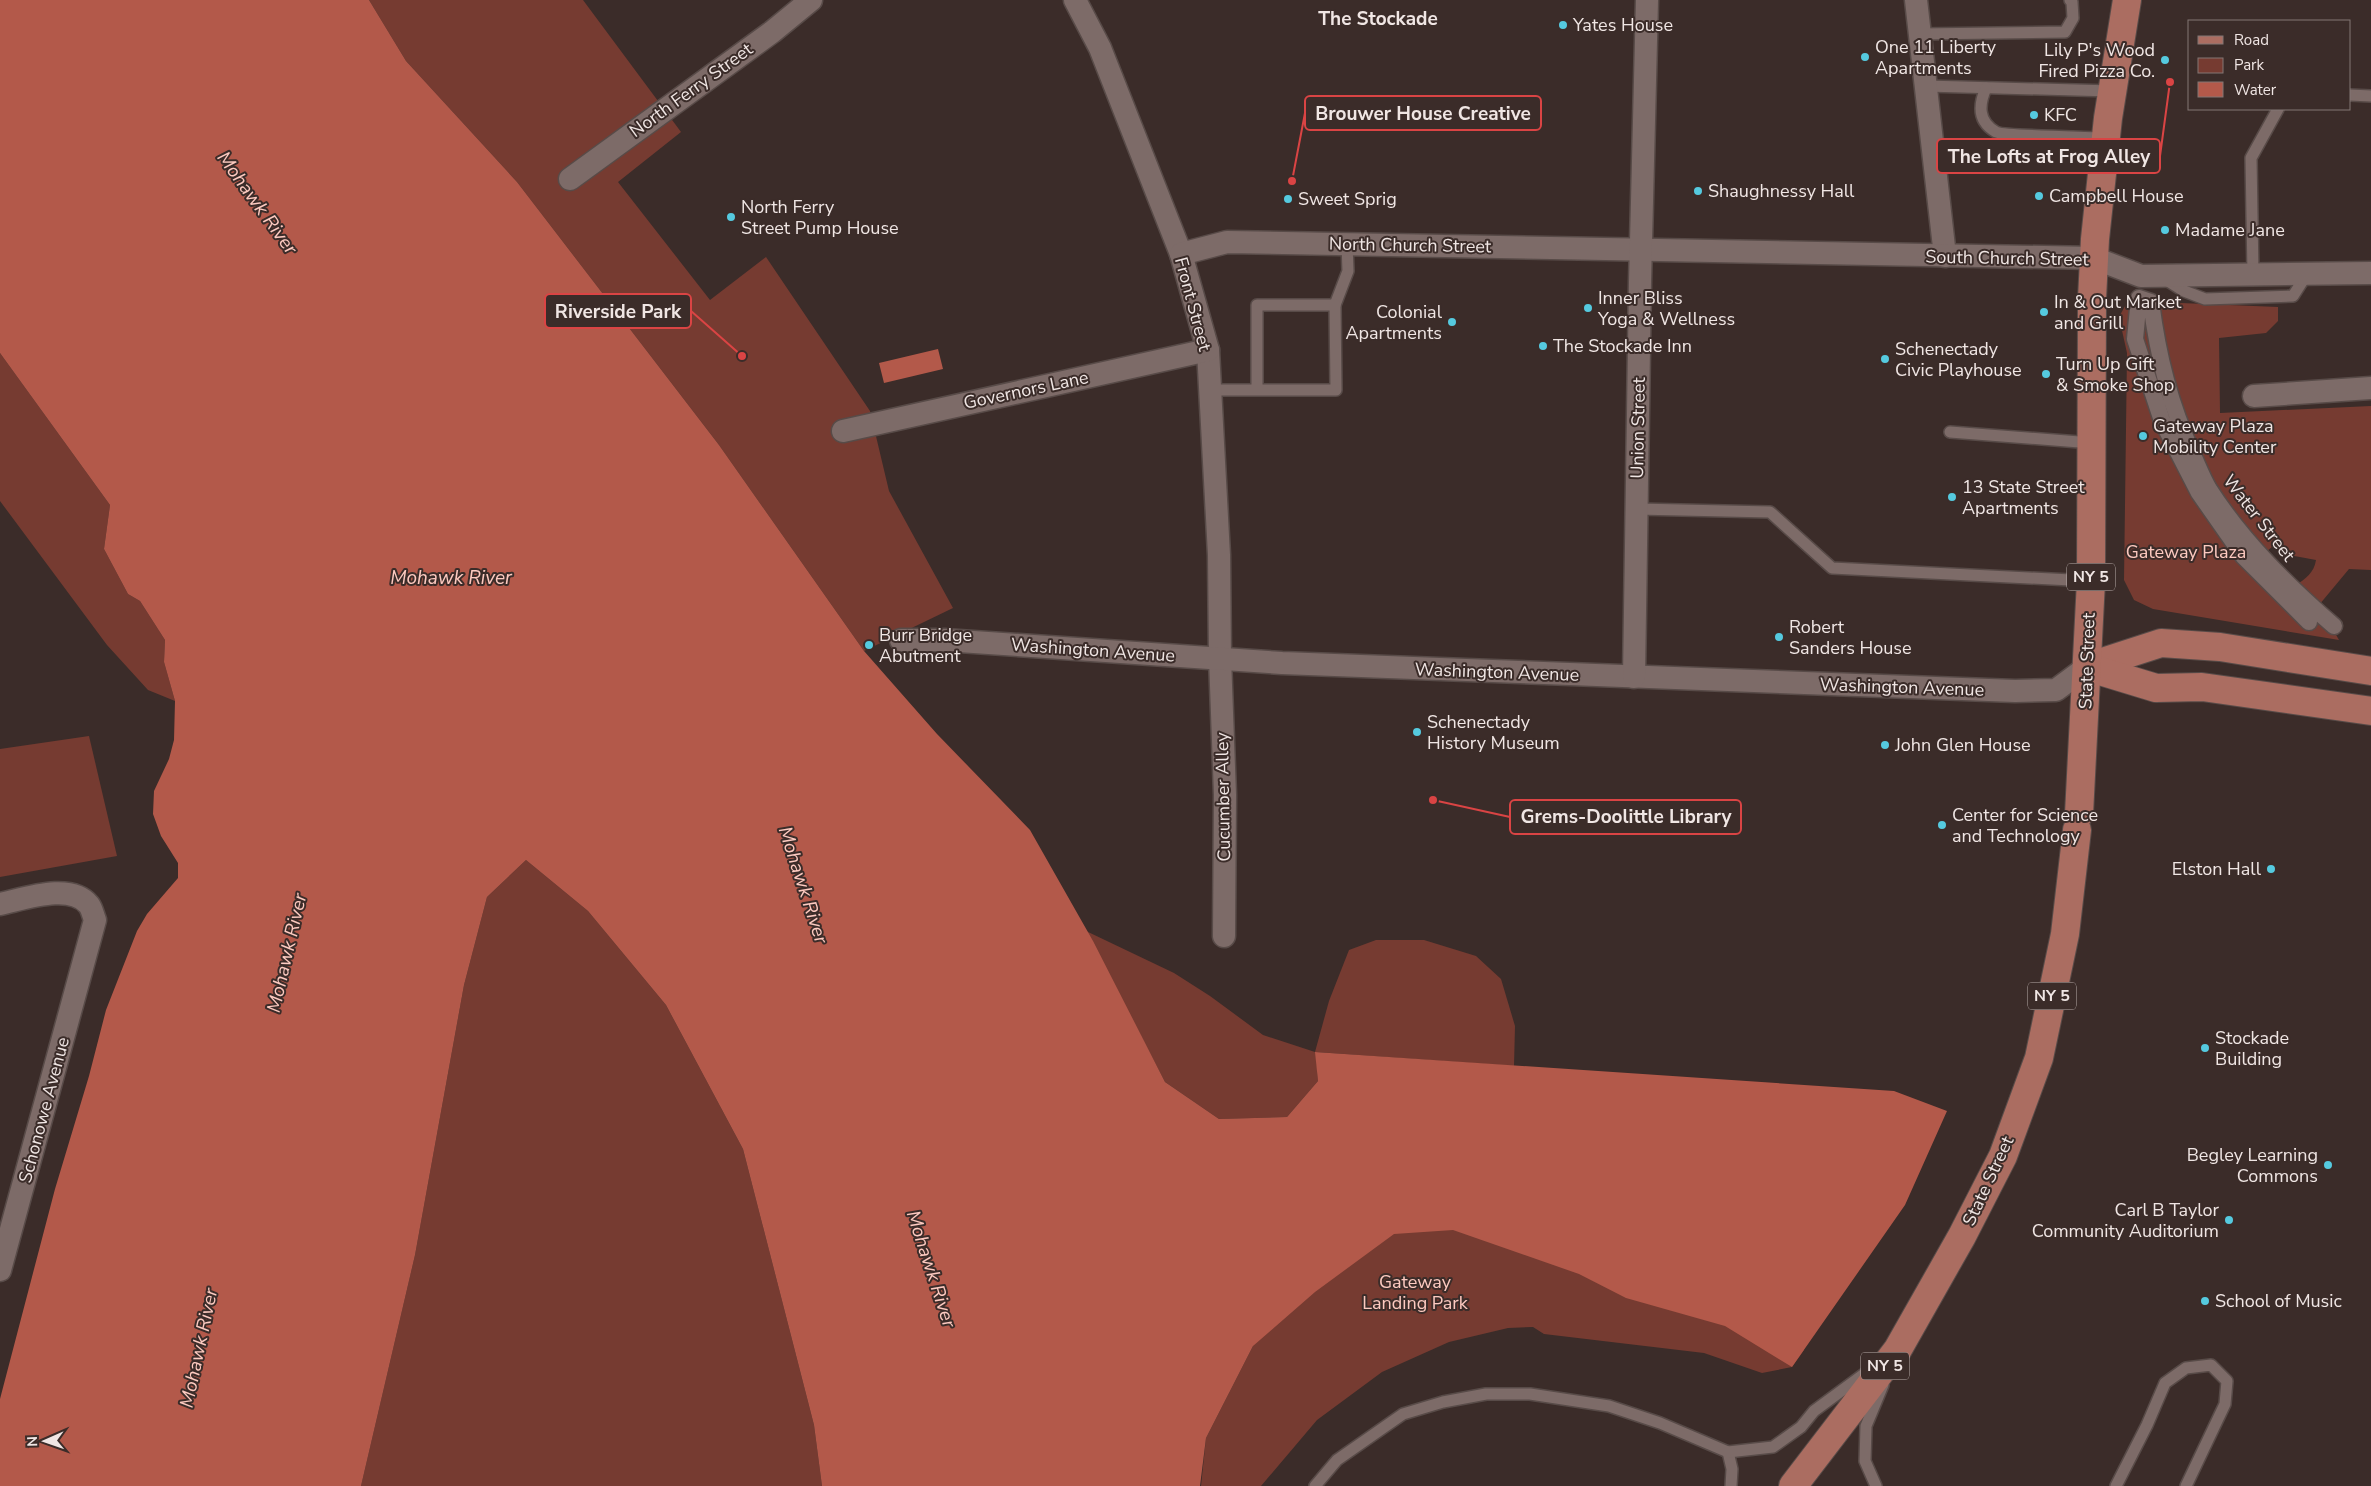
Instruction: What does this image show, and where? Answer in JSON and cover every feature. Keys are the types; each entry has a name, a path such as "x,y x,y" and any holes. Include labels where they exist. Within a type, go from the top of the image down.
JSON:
{"main road":[{"name":"State Street","path":"1793,1486 1898,1349 1962,1236 2003,1156 2039,1058 2065,934 2078,822 2091,581 2096,217 2105,138 2127,0"},
{"name":"Washington Avenue","path":"2087,667 2161,642 2220,647 2371,672"},
{"path":"2087,667 2156,688 2202,687 2371,711"},
{"path":"2338,668 2371,677"}],"street":[{"name":"North Ferry Street","path":"570,179 772,32 811,0"},
{"name":"Front Street","path":"1075,0 1100,48 1181,254 1208,350 1219,555 1220,658"},
{"name":"Union Street","path":"1634,677 1647,0"},
{"path":"1916,0 1945,256"},
{"name":"North Church Street","path":"1181,254 1227,242 1641,250"},
{"name":"South Church Street","path":"1641,250 2094,258 2141,276 2371,272"},
{"name":"Water Street","path":"2309,622 2242,556 2199,493 2162,421 2135,339 2139,298 2151,302 2156,346 2177,419 2208,488 2250,545 2291,589 2334,626"},
{"name":"Governors Lane","path":"843,430 1208,350"},
{"path":"2254,396 2371,388"},
{"name":"Washington Avenue","path":"901,640 944,640 1282,662 2035,692 2056,690 2087,667"},
{"name":"Cucumber Alley","path":"1220,658 1225,802 1224,936"},
{"name":"Schonowe Avenue","path":"0,904 54,893 77,896 90,906 95,920 0,1270"}],"lane":[{"path":"1920,34 2065,32 2073,18 2072,2 2070,0"},
{"path":"1926,86 2112,91"},
{"path":"1986,88 1980,111 1983,121 1997,133 2105,138"},
{"path":"2351,95 2371,96"},
{"path":"2252,274 2251,158 2277,110"},
{"path":"1209,390 1336,390 1335,305 1348,272 1347,244"},
{"path":"2159,276 2184,291 2205,299 2293,296 2307,274"},
{"path":"1257,390 1257,305 1335,305"},
{"path":"1950,432 2092,443"},
{"path":"1637,510 1770,512 1832,568 2091,581"},
{"path":"1316,1486 1337,1460 1403,1414 1443,1402 1486,1394 1530,1394 1609,1406 1660,1423 1728,1452 1773,1447 1801,1427 1814,1411 1898,1349"},
{"path":"1876,1486 1865,1461 1866,1426 1898,1349"},
{"path":"2116,1486 2147,1425 2165,1382 2186,1368 2211,1365 2226,1381 2224,1404 2186,1486"},
{"path":"1728,1452 1732,1468 1731,1486"}],"green space":[{"path":"369,0 583,0 681,132 618,182 710,300 766,257 870,411 889,491 953,608 864,651 719,445 517,182 406,61"},
{"name":"Gateway Plaza","path":"2130,297 2156,302 2278,307 2278,321 2266,333 2219,338 2220,413 2371,406 2371,570 2349,569 2319,605 2339,640 2153,609 2134,600 2124,580 2127,353 2119,317","holes":["2273,546 2289,555 2316,560 2311,572 2295,586 2265,553"]},
{"path":"0,353 110,505 104,549 128,594 140,601 165,640 164,662 175,701 148,690 107,645 0,501"},
{"path":"89,736 117,856 0,877 0,749"},
{"path":"526,860 588,911 666,1005 743,1149 814,1425 822,1486 361,1486 415,1255 464,985 487,897"},
{"path":"1086,931 1174,973 1210,996 1263,1035 1315,1052 1329,1001 1349,950 1376,940 1424,940 1476,956 1501,979 1515,1026 1514,1066 1316,1052 1318,1081 1287,1117 1219,1119 1165,1082"},
{"name":"Gateway Landing Park","path":"1311,1177 1804,1350 1792,1367 1762,1373 1704,1353 1544,1334 1533,1327 1508,1328 1449,1342 1382,1372 1317,1420 1261,1486 1201,1486 1206,1438 1253,1346"}],"water":[{"name":"Mohawk River","path":"0,0 369,0 406,61 517,182 719,445 864,651 937,734 1030,830 1093,941 1165,1082 1219,1119 1287,1117 1318,1081 1315,1052 1894,1091 1947,1111 1905,1205 1792,1367 1725,1326 1626,1298 1579,1274 1453,1230 1394,1234 1315,1292 1253,1346 1206,1438 1200,1486 822,1486 814,1425 743,1149 666,1005 588,911 526,860 487,897 464,985 415,1255 361,1486 0,1486 0,1399 55,1189 89,1076 106,1010 137,931 147,914 178,878 178,863 161,836 153,814 154,791 169,759 174,740 175,701 164,662 165,640 140,601 128,594 104,549 110,505 0,353"},
{"path":"938,349 943,369 884,383 879,363"}],"place":[{"name":"Yates House","path":"1563,25"},
{"name":"One 11 Liberty Apartments","path":"1865,57"},
{"name":"Lily P's Wood Fired Pizza Co.","path":"2165,60"},
{"name":"The Lofts at Frog Alley","path":"2170,82"},
{"name":"KFC","path":"2034,115"},
{"name":"Brouwer House Creative","path":"1292,181"},
{"name":"Shaughnessy Hall","path":"1698,191"},
{"name":"Campbell House","path":"2039,196"},
{"name":"Sweet Sprig","path":"1288,199"},
{"name":"North Ferry Street Pump House","path":"731,217"},
{"name":"Madame Jane","path":"2165,230"},
{"name":"Inner Bliss Yoga & Wellness","path":"1588,308"},
{"name":"In & Out Market and Grill","path":"2044,312"},
{"name":"Colonial Apartments","path":"1452,322"},
{"name":"The Stockade Inn","path":"1543,346"},
{"name":"Riverside Park","path":"742,356"},
{"name":"Schenectady Civic Playhouse","path":"1885,359"},
{"name":"Turn Up Gift & Smoke Shop","path":"2046,374"},
{"name":"Gateway Plaza Mobility Center","path":"2143,436"},
{"name":"13 State Street Apartments","path":"1952,497"},
{"name":"Robert Sanders House","path":"1779,637"},
{"name":"Burr Bridge Abutment","path":"869,645"},
{"name":"Schenectady History Museum","path":"1417,732"},
{"name":"John Glen House","path":"1885,745"},
{"name":"Grems-Doolittle Library","path":"1433,800"},
{"name":"Center for Science and Technology","path":"1942,825"},
{"name":"Elston Hall","path":"2271,869"},
{"name":"Stockade Building","path":"2205,1048"},
{"name":"Begley Learning Commons","path":"2328,1165"},
{"name":"Carl B Taylor Community Auditorium","path":"2229,1220"},
{"name":"School of Music","path":"2205,1301"}],"district":[{"name":"The Stockade","path":"1378,19"}]}
